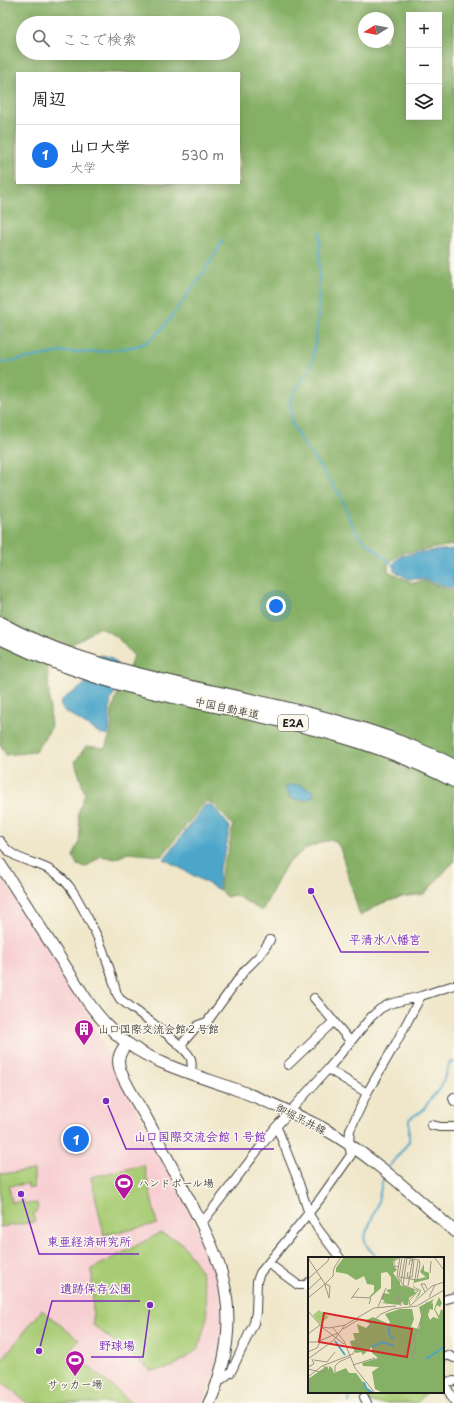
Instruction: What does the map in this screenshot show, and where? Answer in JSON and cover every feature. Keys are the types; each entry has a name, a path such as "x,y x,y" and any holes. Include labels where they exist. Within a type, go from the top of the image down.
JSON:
{"highway":[{"name":"中国自動車道","path":"0,624 81,665"},
{"name":"中国自動車道","path":"0,637 48,659 81,665 353,739 403,756 454,780"},
{"name":"中国自動車道","path":"128,679 280,708 364,730 405,745 454,767"}],"street":[{"path":"0,842 10,854 19,859 44,867 54,872 67,882 81,904 98,938 120,999 168,1035 187,1052 191,1059 192,1070 190,1074"},
{"name":"御堀平井線","path":"0,864 88,1002 101,1019 127,1043 155,1059 190,1074 241,1091 323,1128 349,1144 395,1180 454,1231"},
{"path":"180,1046 198,1025 207,1022 245,970 260,954 270,940"},
{"path":"202,1223 275,1128 380,1009 389,1004 454,985"},
{"path":"218,1382 231,1372 250,1333 256,1312 257,1281 260,1272 309,1214 351,1155 349,1144 350,1130 367,1093 415,1009 420,996"},
{"path":"314,998 351,1042"},
{"path":"288,1065 334,1021"},
{"path":"127,1043 119,1054 118,1063 121,1072 202,1223 218,1261 226,1290 228,1323 227,1344 218,1382 209,1403"},
{"path":"328,1069 367,1093"},
{"path":"454,1097 452,1098 454,1101"},
{"path":"431,1125 454,1128"},
{"path":"275,1128 278,1130 309,1214 318,1229 339,1257"},
{"path":"268,1263 298,1285 306,1285 308,1283"},
{"path":"444,1300 454,1297"},
{"path":"444,1357 448,1355 454,1358"},
{"path":"454,1381 444,1382 454,1401"}],"shaded area":[{"path":"0,874 70,981 194,1221 209,1256 216,1275 221,1299 222,1324 220,1350 214,1373 203,1403 0,1403"}],"green space":[{"path":"0,0 454,0 454,545 402,553 388,563 388,571 413,583 423,581 454,591 454,598 449,616 454,623 454,862 424,894 402,897 380,904 360,916 340,848 336,842 332,840 322,842 305,849 286,865 262,911 235,895 226,897 220,890 222,867 228,852 233,826 214,804 206,801 162,856 128,853 115,859 101,856 86,867 77,865 73,856 79,843 80,829 78,813 85,794 75,762 86,746 105,748 111,732 112,711 118,692 134,656 116,636 99,627 47,659 51,728 35,752 6,755 0,744 0,376 2,373 0,366"},
{"name":"ハンドボール場","path":"144,1165 157,1224 104,1235 91,1177"},
{"path":"34,1170 34,1188 28,1188 28,1184 9,1186 12,1203 23,1201 25,1204 37,1203 38,1208 34,1214 35,1222 0,1227 0,1174"},
{"path":"160,1233 181,1242 201,1271 206,1294 207,1317 199,1347 193,1353 172,1367 152,1371 93,1325 92,1269"},
{"path":"42,1310 79,1340 70,1351 132,1403 27,1403 0,1380 0,1362"},
{"path":"374,1393 426,1393 417,1403 370,1403 367,1398"}],"water":[{"path":"454,549 454,589 422,579 409,579 394,571 394,563 401,557 424,552"},
{"path":"101,655 111,658 118,665 118,687 111,699 109,733 107,736 101,734 66,712 61,707 61,703 66,696 82,687 90,674 95,659"},
{"path":"290,785 299,785 312,790 315,794 307,800 291,799 285,787"},
{"path":"205,805 212,805 230,827 225,853 219,868 219,890 164,859"}],"waterway":[{"path":"320,232 318,315 314,350 308,372 296,389 290,401 292,423 300,439 341,496 350,521 359,536 393,565"},
{"path":"0,363 62,352 99,352 137,346 149,341 162,329 202,275 223,241"},
{"path":"387,1169 409,1142 409,1119 423,1110 440,1089 450,1063 454,1062"},
{"path":"376,1257 367,1246 364,1238 377,1206 384,1175"},
{"path":"349,1403 350,1393"}],"place":[{"name":"平清水八幡宮","path":"311,891"},
{"name":"山口国際交流会館２号館","path":"84,1046"},
{"name":"山口国際交流会館１号館","path":"106,1101"},
{"name":"山口大学","path":"76,1139"},
{"name":"東亜経済研究所","path":"21,1194"},
{"name":"ハンドボール場","path":"124,1200"},
{"name":"野球場","path":"150,1305"},
{"name":"遺跡保存公園","path":"39,1351"},
{"name":"サッカー場","path":"75,1377"}]}
